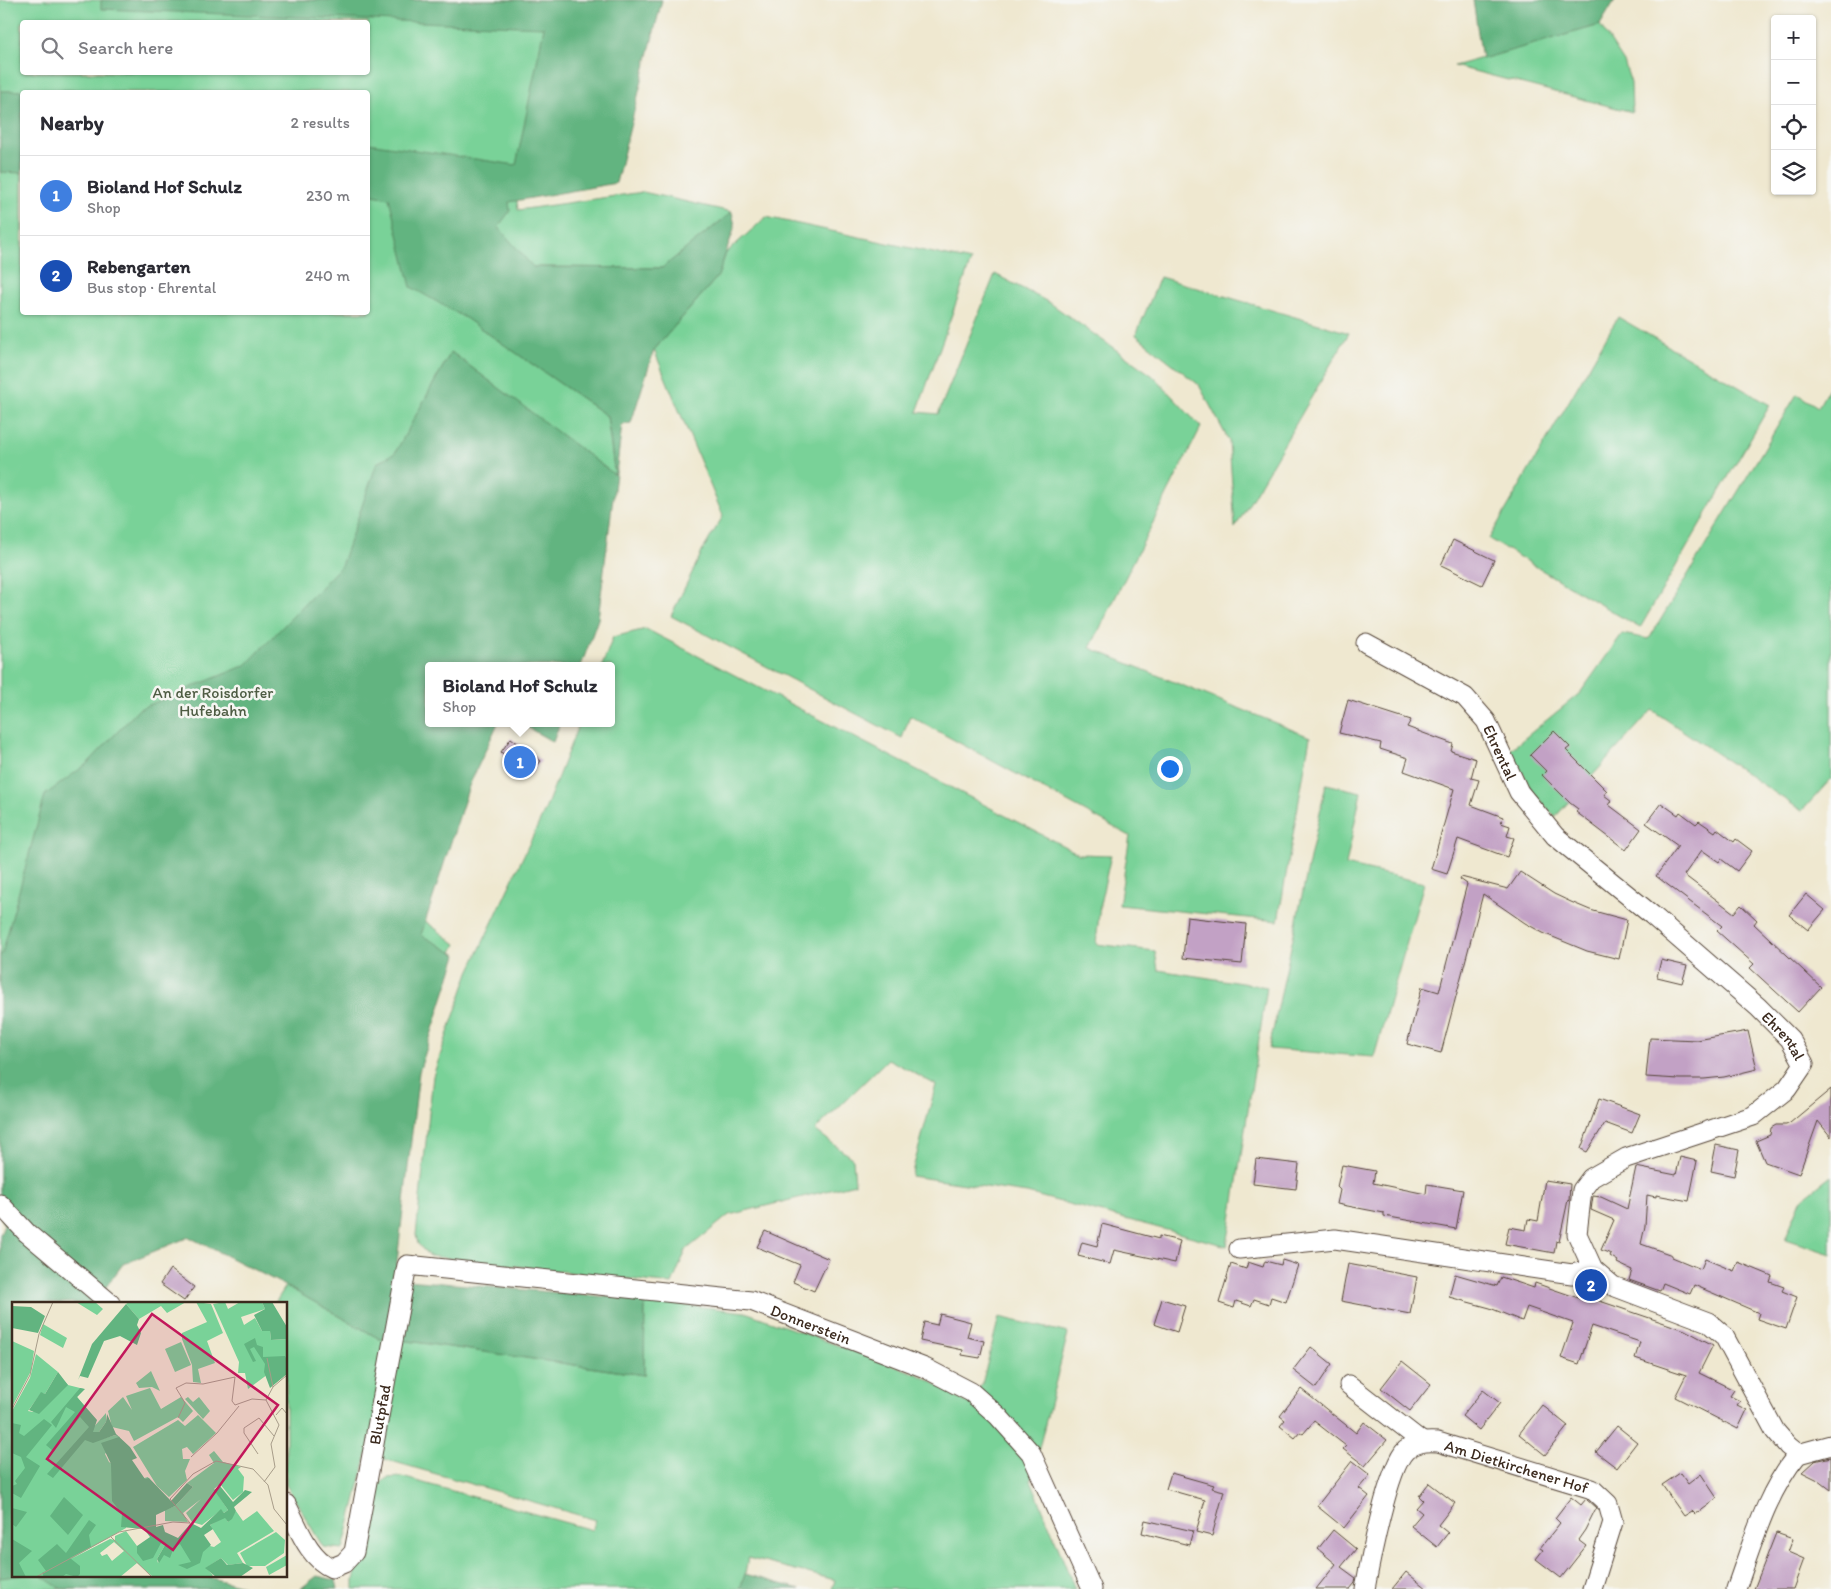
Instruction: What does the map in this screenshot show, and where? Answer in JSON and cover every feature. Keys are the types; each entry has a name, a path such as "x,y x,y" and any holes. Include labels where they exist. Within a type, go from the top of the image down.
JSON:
{"street":[{"name":"Ehrental","path":"1366,643 1464,697 1486,721 1520,792 1554,836 1652,915 1758,1007 1790,1039 1804,1064 1787,1089 1753,1116 1626,1158 1591,1178 1582,1190 1577,1234 1593,1269 1613,1286 1708,1322 1724,1336 1775,1431 1798,1454"},
{"path":"0,1204 27,1233 109,1302"},
{"path":"1239,1249 1335,1239 1572,1274 1593,1269"},
{"name":"Blutpfad","path":"288,1508 311,1551 325,1565 332,1568 344,1563 354,1552 407,1265"},
{"name":"Donnerstein","path":"407,1265 751,1300 925,1368 971,1392 998,1416 1032,1453 1092,1589"},
{"name":"Am Dietkirchener Hof","path":"1348,1385 1421,1441 1438,1442 1592,1489 1608,1504 1613,1522 1592,1589"},
{"name":"Am Dietkirchener Hof","path":"1365,1589 1375,1537 1394,1469 1405,1451 1421,1441"},
{"path":"1736,1589 1766,1506 1784,1472 1798,1454 1831,1445"}],"green space":[{"name":"An der Roisdorfer Hufebahn","path":"0,0 662,0 516,191 518,210 643,192 732,212 663,268 533,267 463,316 607,416 615,476 451,352 395,454 377,463 428,662 425,662 425,727 427,727 365,876 456,944 420,1019 0,983"},
{"path":"101,0 662,0 616,183 509,202 510,211 498,227 533,267 662,268 732,212 735,226 718,276 654,350 631,423 622,425 598,619 582,662 425,662 425,727 496,727 469,786 421,935 457,955 419,1072 395,1279 645,1300 644,1375 408,1341 380,1339 286,1286 189,1237 123,1264 95,1302 12,1302 12,1576 15,1576 0,1578 0,1235 4,1224 0,1212 0,955 2,954 45,795 88,763 139,709 246,665 341,566 377,463 395,453 451,352 615,475 607,416 467,319 411,287 389,198 370,194 370,143 516,165 544,27 101,9"},
{"path":"1473,0 1615,0 1600,25 1482,59"},
{"path":"1600,25 1624,62 1631,83 1632,112 1454,66"},
{"path":"0,91 20,91 20,173 0,172"},
{"path":"766,217 971,261 917,412 938,414 995,274 1050,303 1153,376 1201,427 1090,648 1310,737 1278,921 1119,905 1130,836 910,716 902,738 671,616 703,550 723,516 654,350 718,276 726,253"},
{"path":"1160,277 1349,333 1235,528 1229,441 1199,385 1136,335"},
{"path":"1618,317 1770,405 1640,628 1489,539"},
{"path":"1831,384 1831,779 1802,811 1652,710 1555,817 1533,792 1510,750 1580,693 1622,634 1649,639 1797,394 1818,407"},
{"path":"646,629 1079,854 1111,855 1100,904 1096,944 1155,951 1158,970 1267,987 1227,1246 1027,1193 911,1176 936,1085 888,1059 815,1130 853,1159 855,1184 729,1215 686,1250 672,1284 429,1256 418,1244 416,1235 433,1076 469,972 545,810 577,727 615,727 615,662 604,662 613,637"},
{"path":"527,727 559,727 553,742"},
{"path":"1326,784 1361,792 1346,865 1424,883 1374,1057 1269,1049"},
{"path":"1831,1176 1831,1254 1785,1239 1801,1200"},
{"path":"286,1286 380,1339 408,1341 644,1375 645,1300 745,1312 920,1375 967,1403 982,1384 999,1317 1068,1333 1031,1480 1075,1589 832,1589 835,1580 748,1558 740,1589 354,1589 354,1580 377,1486 387,1478 402,1477 592,1530 596,1520 367,1454 343,1549 323,1547 288,1488 288,1302 276,1302"},
{"path":"0,1531 12,1569 12,1576 91,1576 109,1589 0,1589"},
{"path":"745,1574 800,1589 740,1589"},
{"path":"42,1576 204,1576 254,1589 61,1589"},
{"path":"317,1576 336,1580 338,1589 300,1589"}],"building":[{"path":"1453,540 1494,560 1482,585 1441,565"},
{"path":"1348,700 1411,720 1407,727 1453,744 1451,751 1476,759 1471,778 1479,780 1471,805 1503,817 1501,823 1510,826 1507,836 1514,838 1507,857 1458,839 1447,874 1431,869 1454,789 1404,771 1408,758 1380,749 1381,743 1339,733"},
{"path":"1554,731 1570,747 1566,750 1607,791 1604,795 1612,801 1609,805 1641,829 1626,850 1576,812 1578,809 1542,775 1546,771 1530,755"},
{"path":"511,738 541,761 530,775 501,752"},
{"path":"1661,803 1678,815 1680,812 1696,824 1699,821 1715,832 1717,829 1734,842 1736,839 1752,851 1737,871 1721,859 1719,862 1702,850 1684,875 1734,913 1741,905 1757,920 1754,924 1821,987 1798,1012 1750,968 1754,964 1717,931 1722,926 1656,876 1678,846 1646,823"},
{"path":"1520,872 1554,894 1571,902 1590,910 1627,920 1619,959 1587,951 1543,933 1483,894 1441,1053 1407,1044 1422,987 1439,992 1467,884 1460,879 1461,877 1508,889"},
{"path":"1806,894 1825,910 1808,930 1789,915"},
{"path":"1187,917 1246,924 1242,964 1183,958"},
{"path":"1661,960 1687,966 1682,983 1657,977"},
{"path":"1748,1031 1757,1069 1724,1077 1704,1079 1646,1077 1650,1038 1697,1040"},
{"path":"1831,1089 1831,1137 1818,1121 1799,1174 1765,1162 1756,1141 1770,1135 1771,1128 1776,1125 1790,1123"},
{"path":"1599,1099 1640,1114 1632,1133 1605,1123 1587,1152 1581,1149"},
{"path":"1716,1145 1739,1150 1734,1176 1711,1171"},
{"path":"1680,1157 1697,1161 1689,1201 1647,1195 1645,1226 1641,1244 1672,1255 1672,1257 1701,1269 1705,1259 1734,1271 1738,1262 1772,1276 1770,1282 1784,1287 1782,1291 1797,1297 1786,1329 1757,1319 1759,1313 1694,1285 1690,1294 1663,1283 1660,1291 1629,1280 1632,1270 1617,1263 1618,1261 1610,1256 1611,1254 1601,1250 1614,1220 1591,1210 1593,1196 1601,1197 1627,1209 1636,1167 1676,1175"},
{"path":"1256,1159 1299,1164 1296,1189 1253,1184"},
{"path":"1342,1165 1375,1171 1373,1183 1426,1194 1427,1184 1463,1190 1456,1229 1384,1216 1384,1213 1337,1204 1340,1190 1337,1187"},
{"path":"1545,1180 1570,1184 1569,1201 1559,1242 1556,1241 1554,1253 1505,1244 1509,1227 1526,1230 1528,1219 1538,1221"},
{"path":"1102,1224 1159,1239 1159,1236 1180,1241 1175,1263 1114,1250 1110,1264 1078,1256 1082,1242 1097,1246"},
{"path":"765,1231 829,1259 814,1291 793,1282 800,1265 757,1247"},
{"path":"1282,1260 1298,1265 1286,1302 1271,1297 1269,1304 1254,1299 1251,1306 1236,1301 1234,1308 1219,1303 1231,1264 1246,1269 1248,1262 1263,1267 1265,1261 1281,1265"},
{"path":"1348,1264 1417,1277 1410,1314 1341,1301"},
{"path":"170,1269 194,1287 184,1301 160,1284"},
{"path":"1455,1274 1497,1286 1501,1277 1534,1288 1535,1283 1587,1301 1588,1297 1685,1330 1713,1345 1699,1373 1734,1390 1730,1396 1740,1401 1737,1405 1747,1410 1738,1429 1675,1397 1686,1375 1635,1358 1640,1342 1592,1326 1579,1364 1561,1358 1573,1323 1527,1307 1522,1321 1490,1308 1449,1297"},
{"path":"1162,1299 1185,1306 1177,1332 1154,1324"},
{"path":"940,1314 971,1322 967,1337 984,1341 980,1358 962,1355 963,1350 920,1341 924,1322 937,1325"},
{"path":"1311,1347 1332,1364 1316,1388 1293,1370"},
{"path":"1402,1361 1431,1384 1410,1411 1381,1388"},
{"path":"1301,1389 1356,1433 1364,1422 1387,1440 1365,1466 1343,1449 1346,1446 1314,1421 1303,1434 1300,1432 1295,1438 1280,1426 1285,1420 1280,1416"},
{"path":"1483,1390 1500,1403 1479,1430 1462,1416"},
{"path":"1542,1405 1568,1426 1545,1455 1519,1434"},
{"path":"1617,1426 1637,1442 1617,1468 1596,1452"},
{"path":"1831,1457 1831,1490 1818,1480 1802,1472 1814,1461"},
{"path":"1352,1461 1370,1475 1359,1488 1369,1496 1344,1528 1317,1506"},
{"path":"1171,1473 1214,1485 1212,1488 1224,1491 1212,1536 1196,1532 1205,1500 1166,1489"},
{"path":"1680,1473 1688,1484 1701,1474 1717,1498 1695,1514 1692,1511 1684,1516 1662,1485"},
{"path":"1429,1483 1455,1503 1438,1525 1448,1533 1437,1547 1411,1526 1422,1513 1416,1508 1423,1500 1419,1496"},
{"path":"1571,1497 1581,1505 1586,1499 1596,1508 1578,1540 1586,1546 1561,1578 1536,1559 1543,1550 1540,1548 1560,1523 1555,1518"},
{"path":"1145,1520 1193,1531 1189,1545 1142,1533"},
{"path":"1333,1530 1356,1549 1341,1567 1356,1578 1355,1583 1350,1589 1316,1589 1336,1564 1318,1549"},
{"path":"1776,1533 1793,1539 1788,1552 1804,1559 1793,1589 1754,1589"},
{"path":"1406,1572 1427,1589 1392,1589"}],"place":[{"name":"Bioland Hof Schulz","path":"520,762"},
{"name":"Rebengarten","path":"1591,1285"}]}
